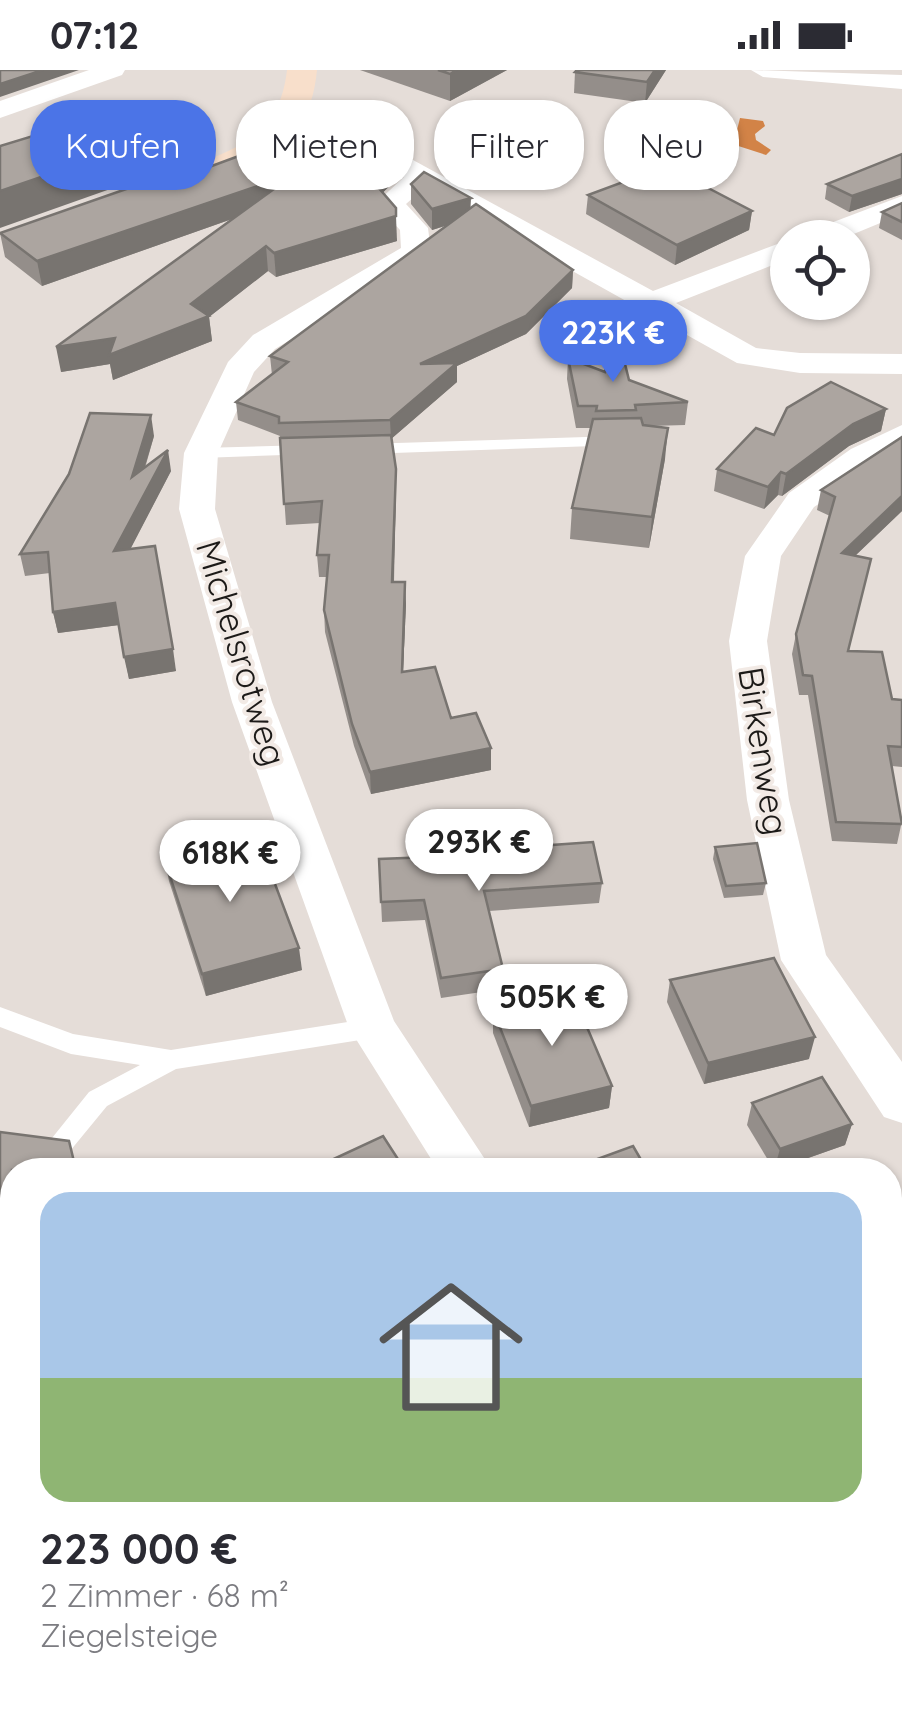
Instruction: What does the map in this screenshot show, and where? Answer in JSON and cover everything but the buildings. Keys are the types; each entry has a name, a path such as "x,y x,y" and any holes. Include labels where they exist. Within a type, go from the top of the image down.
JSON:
{"street":[{"path":"0,110 114,70"},
{"path":"300,100 302,70"},
{"path":"763,70 902,82"},
{"path":"414,172 748,356 800,363 902,364"},
{"name":"Michelsrotweg","path":"422,176 390,203 414,228 416,252 264,342 238,368 201,454 197,510 252,702 373,1028 458,1158"},
{"path":"862,220 902,204"},
{"path":"652,302 770,256"},
{"name":"Birkenweg","path":"902,435 863,456 801,500 763,556 748,640 768,800 804,960 902,1102"}],"lane":[{"path":"354,449 642,441"},
{"path":"201,454 335,450"},
{"path":"0,1017 72,1044 170,1060 373,1028"},
{"path":"61,1144 98,1099 170,1060"}],"shaded area":[{"path":"740,118 763,121 765,126 755,134 756,140 771,150 766,155 739,146"}]}
